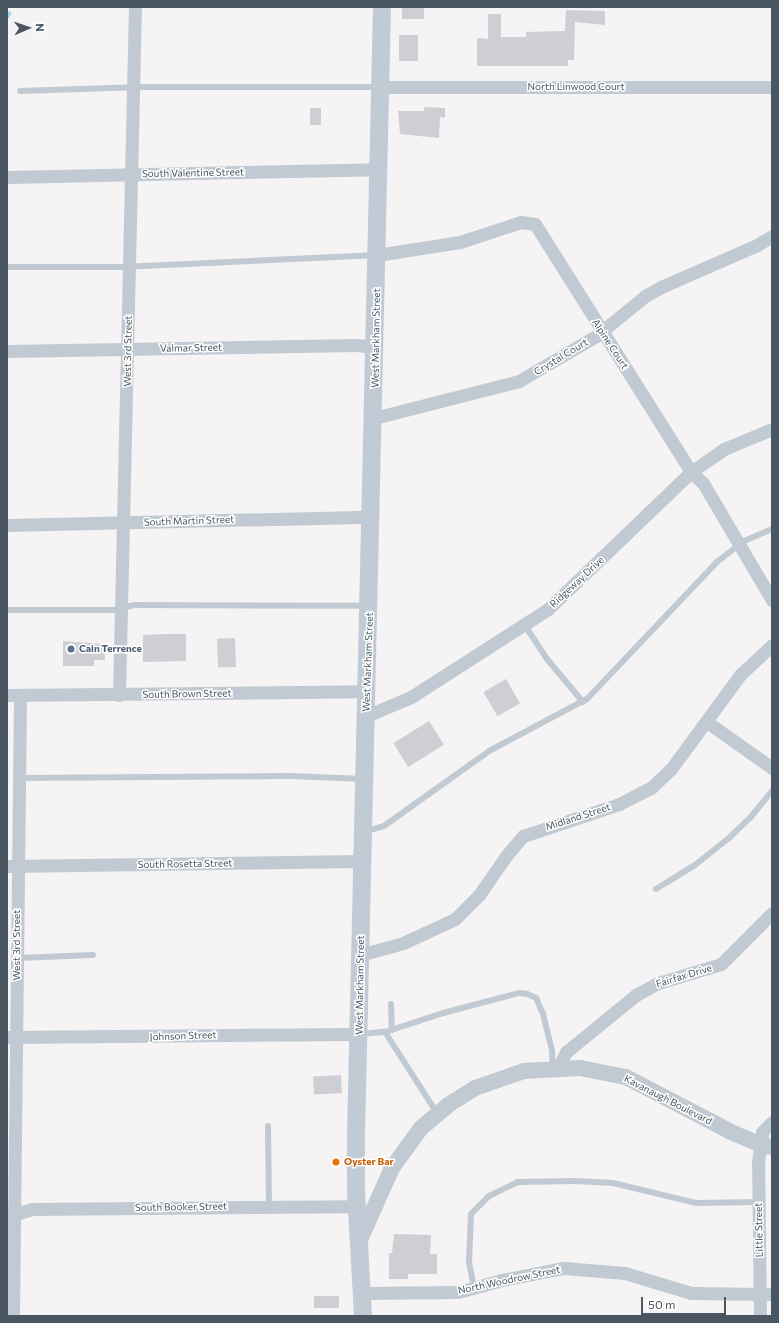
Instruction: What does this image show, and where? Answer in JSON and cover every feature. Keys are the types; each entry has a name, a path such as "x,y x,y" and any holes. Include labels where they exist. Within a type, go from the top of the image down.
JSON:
{"main road":[{"name":"West Markham Street","path":"363,1316 356,1206 362,861 374,418 382,7"}],"street":[{"name":"West 3rd Street","path":"119,695 122,523 128,407 127,350 135,7"},
{"name":"North Linwood Court","path":"380,87 772,87"},
{"name":"South Valentine Street","path":"7,177 379,169"},
{"name":"Alpine Court","path":"377,255 460,242 521,222 532,223 540,229 602,332 691,472 703,483 772,600"},
{"name":"Crystal Court","path":"374,418 519,381 602,332 645,296 661,287 757,245 772,236"},
{"name":"Valmar Street","path":"7,351 356,345 375,347"},
{"name":"Ridgeway Drive","path":"366,716 410,697 524,624 561,598 691,472 724,449 772,429"},
{"name":"South Martin Street","path":"7,525 371,517"},
{"name":"Midland Street","path":"360,955 403,943 455,919 479,895 506,856 523,836 619,804 651,788 671,769 707,722 740,675 772,645"},
{"name":"South Brown Street","path":"14,695 367,691"},
{"name":"West 3rd Street","path":"13,1316 11,1216 12,1037 17,958 12,866 19,778 14,695"},
{"path":"707,722 772,768"},
{"name":"South Rosetta Street","path":"12,866 362,861"},
{"name":"Fairfax Drive","path":"556,1068 566,1052 636,995 658,983 720,964 772,912"},
{"name":"Johnson Street","path":"12,1037 359,1034"},
{"name":"Kavanaugh Boulevard","path":"359,1244 392,1168 421,1128 437,1113 464,1094 500,1078 524,1071 556,1068 593,1070 626,1077 731,1132 767,1146"},
{"name":"Little Street","path":"760,1316 766,1294 759,1202 758,1162 767,1146 762,1132 772,1122"},
{"name":"South Booker Street","path":"11,1216 32,1209 269,1205 356,1206"},
{"name":"North Woodrow Street","path":"362,1293 450,1292 474,1288 542,1271 584,1269 625,1274 691,1293 766,1294"}],"lane":[{"path":"20,91 133,88 380,87"},
{"path":"7,267 130,266 377,255"},
{"path":"363,832 384,826 503,742 583,702 717,562 739,545 772,529"},
{"path":"7,610 113,610 135,605 369,606"},
{"path":"524,624 547,659 583,702"},
{"path":"19,778 290,776 364,779"},
{"path":"656,889 695,865 729,838 750,818 772,791"},
{"path":"17,958 93,955"},
{"path":"359,1034 385,1032 488,1001 519,993 527,994 536,998 542,1014 556,1068"},
{"path":"391,1004 392,1030"},
{"path":"385,1032 437,1113"},
{"path":"268,1126 269,1205"},
{"path":"474,1288 469,1262 471,1214 489,1196 518,1182 575,1181 613,1184 696,1203 759,1202"}],"building":[{"path":"402,7 424,7 424,19 402,19"},
{"path":"566,10 605,11 605,25 575,22 574,60 568,60 568,66 477,66 477,38 488,39 488,14 501,14 501,37 526,37 526,32 565,31"},
{"path":"399,35 418,35 418,61 399,61"},
{"path":"424,107 445,108 445,118 440,117 439,138 400,134 398,111 424,111"},
{"path":"310,108 321,108 321,125 310,125"},
{"path":"186,634 186,661 143,662 143,635"},
{"path":"235,638 236,667 218,668 217,639"},
{"path":"63,641 104,644 105,660 94,660 94,666 63,666"},
{"path":"506,679 520,703 497,716 483,692"},
{"path":"429,721 444,745 408,767 393,743"},
{"path":"341,1075 342,1093 314,1094 313,1076"},
{"path":"394,1234 431,1235 430,1254 437,1254 437,1274 408,1274 408,1279 389,1279 389,1253 392,1253"},
{"path":"314,1296 339,1296 339,1308 314,1308"}],"place":[{"name":"Cain Terrence","path":"71,649"},
{"name":"Oyster Bar","path":"336,1162"}]}
